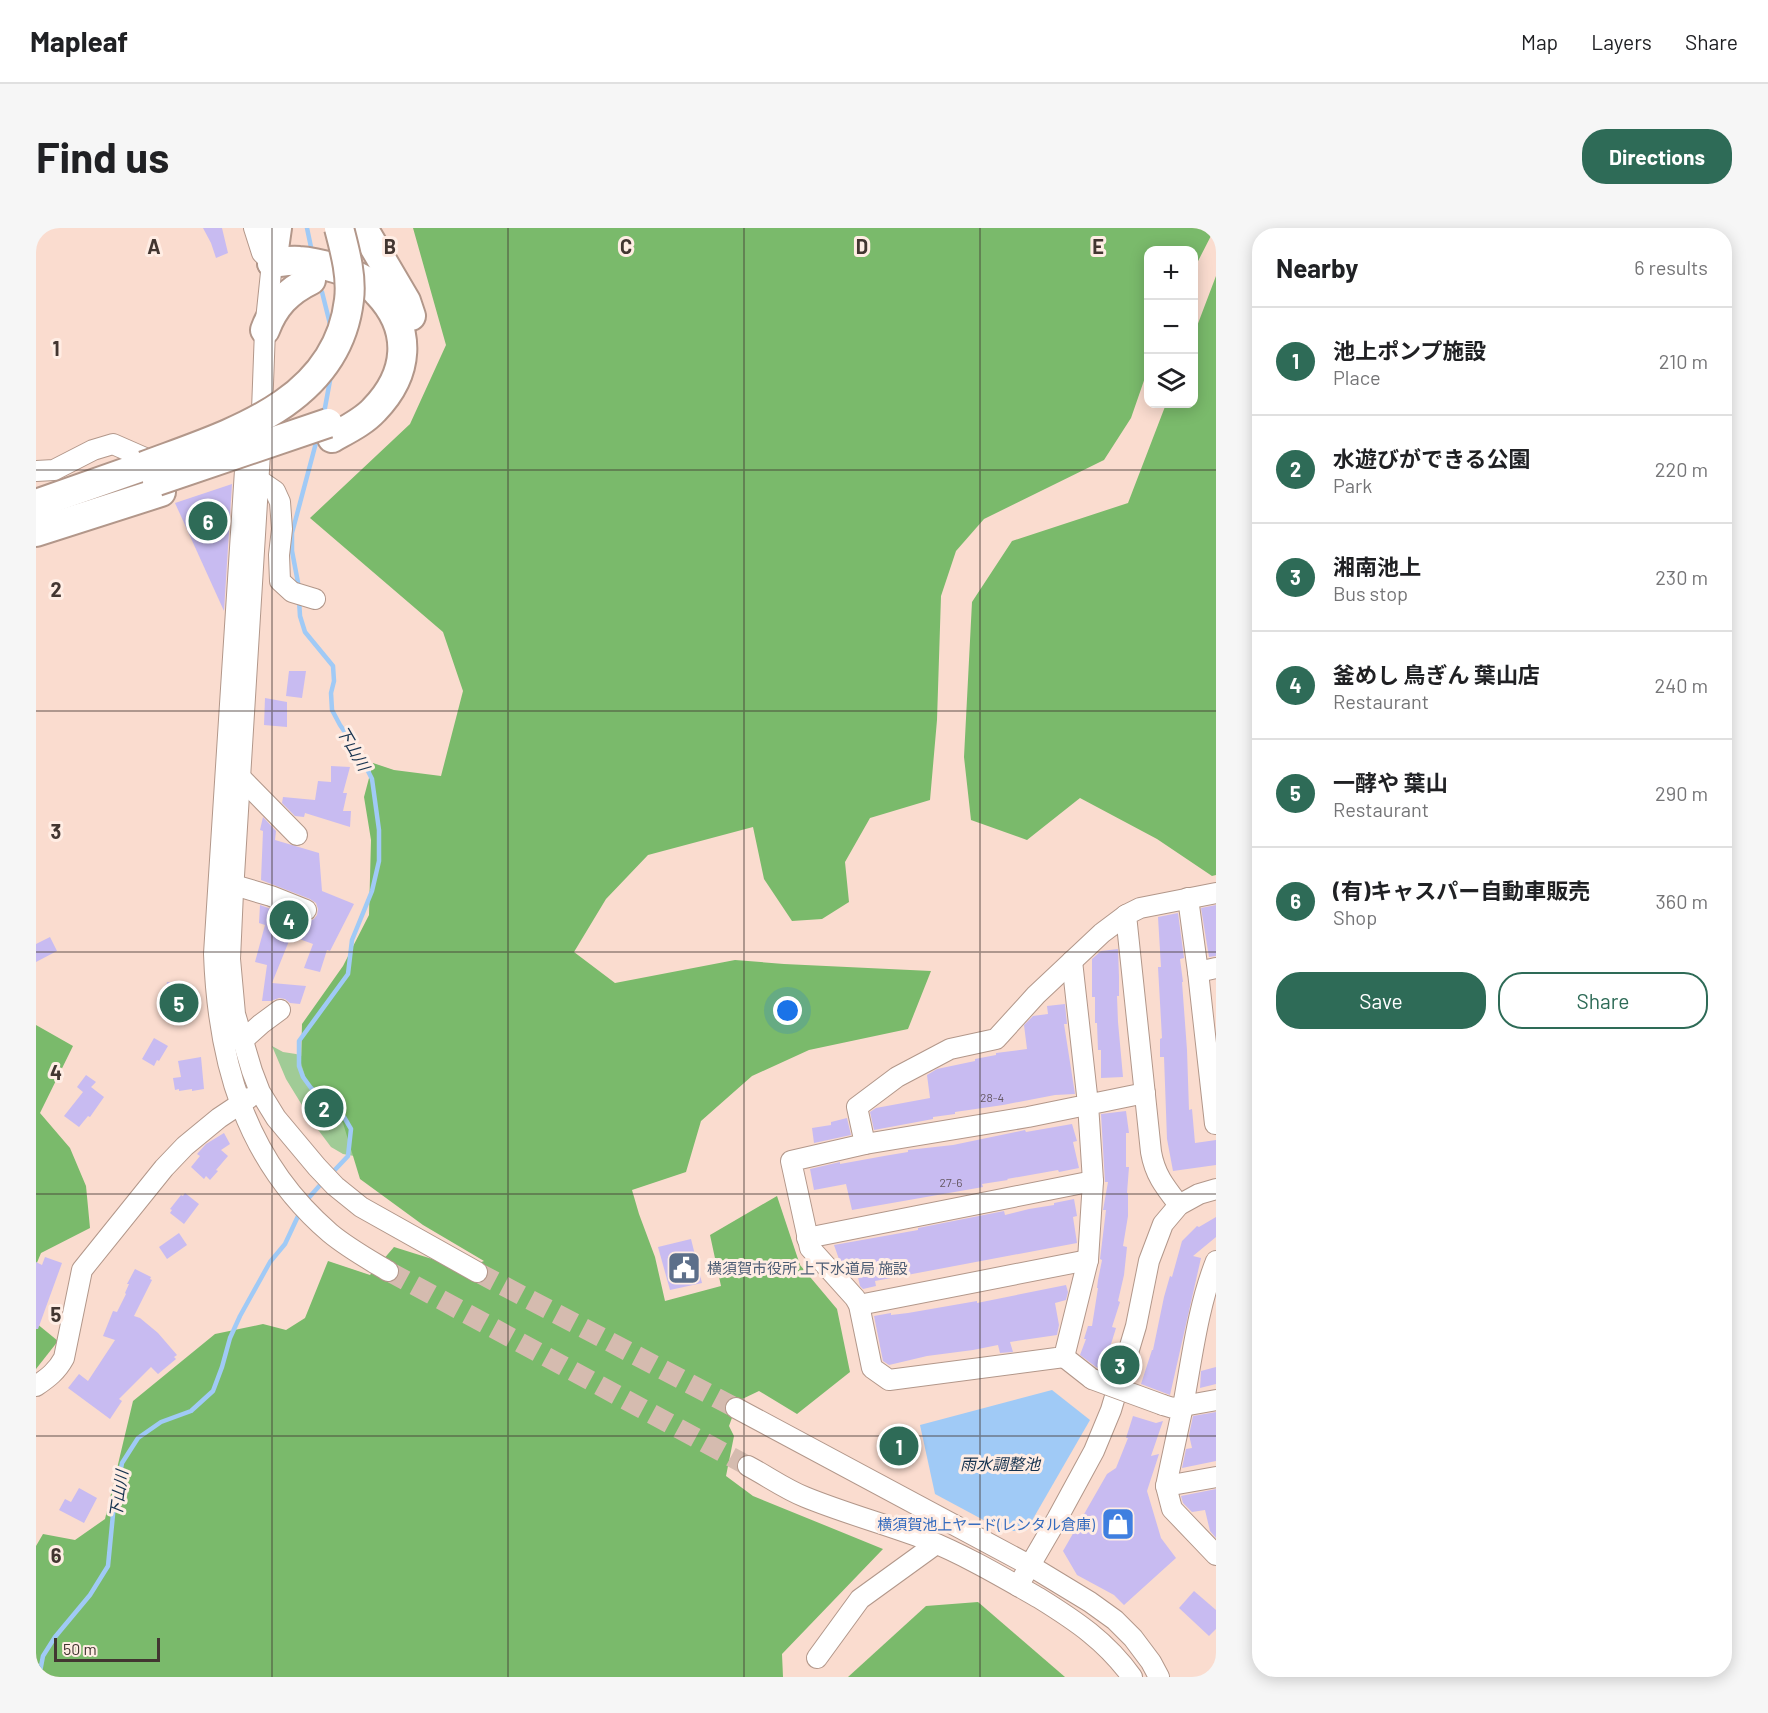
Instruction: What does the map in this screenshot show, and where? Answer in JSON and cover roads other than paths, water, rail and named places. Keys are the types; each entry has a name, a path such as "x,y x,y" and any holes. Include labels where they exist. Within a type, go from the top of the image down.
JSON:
{"highway":[{"path":"264,243 277,228"},
{"path":"36,532 154,480 280,407 296,394 324,364 335,347 343,324 349,300 348,263 339,228"},
{"path":"36,521 154,480 330,431 372,423 394,405 407,391 414,375 417,360 413,321 406,301 363,228"},
{"path":"264,243 297,276 338,285 362,296 377,314 385,336 386,361 378,384 363,402 330,431"},
{"path":"264,243 299,261 339,269 368,282 387,302 396,316 403,345 402,362 388,393 373,411 330,431"},
{"path":"265,330 271,315 289,292 311,280"},
{"path":"36,504 154,480"}],"street":[{"path":"264,243 265,330 254,440 214,954 215,990 230,1074 250,1129 263,1154 290,1193 331,1233 388,1270"},
{"path":"264,243 254,329 254,440 259,480 230,959 235,1014 260,1092 276,1118 317,1167 361,1207 477,1272"},
{"path":"36,471 54,470 93,450 113,444 169,468 254,440"},
{"path":"259,480 275,491 280,502 282,530 279,555 280,581 306,596"},
{"path":"241,778 297,835"},
{"path":"234,885 272,896 306,910"},
{"path":"865,1144 857,1107 897,1077 950,1049 996,1039 1036,995 1102,933 1126,915 1140,908 1216,893"},
{"path":"1188,898 1207,970 1216,1124"},
{"path":"1126,915 1154,1168 1165,1188 1179,1205"},
{"path":"1064,1357 1088,1260 1094,1181 1072,961"},
{"path":"242,1041 280,1010"},
{"path":"36,1386 59,1368 64,1358 82,1270 164,1168 185,1146 240,1103 260,1092"},
{"path":"1145,1093 1028,1117 865,1144 791,1161 807,1238 810,1248 855,1298 859,1305 872,1368 889,1380 1064,1357 1092,1379 1173,1408 1216,1400"},
{"path":"807,1238 1094,1181"},
{"path":"1018,1586 1057,1519 1098,1441 1111,1410 1136,1326 1149,1261 1162,1224 1179,1205 1199,1194 1216,1189"},
{"path":"859,1305 1088,1260"},
{"path":"1216,1261 1209,1282 1208,1323 1183,1406 1166,1486 1172,1509 1216,1555"},
{"path":"736,1408 1029,1565 1090,1602 1115,1620 1133,1638 1159,1677"},
{"path":"748,1466 803,1496 936,1544 1018,1586 1075,1620 1096,1636 1132,1677"},
{"path":"1166,1486 1216,1477"},
{"path":"817,1658 860,1599 936,1544"}],"water":[{"name":"雨水調整池","path":"1052,1390 1090,1420 1026,1531 1004,1531 935,1494 920,1425"}],"waterway":[{"name":"下山川","path":"307,228 312,252"},
{"name":"下山川","path":"322,292 330,324"},
{"name":"下山川","path":"324,413 331,375"},
{"name":"下山川","path":"299,588 292,551 292,533 317,439"},
{"name":"下山川","path":"299,600 300,616 305,632 333,666 332,710 358,751 372,779 379,830 379,861 372,891 352,940 348,974 299,1041 299,1066 303,1077 311,1088 344,1117 351,1129 348,1156 331,1174"},
{"name":"下山川","path":"305,1202 321,1184"},
{"name":"下山川","path":"39,1677 43,1656 55,1637 90,1595 108,1566 114,1504 122,1463 138,1438 161,1422 191,1411 213,1391 230,1338 240,1316 270,1262 285,1244 299,1214"}],"tunnel":[{"path":"388,1271 748,1466"},
{"path":"477,1272 736,1408"}],"place":[{"name":"(有)キャスパー自動車販売","path":"208,521"},
{"name":"釜めし 鳥ぎん 葉山店","path":"289,920"},
{"name":"一酵や 葉山","path":"179,1003"},
{"name":"水遊びができる公園","path":"324,1108"},
{"name":"横須賀市役所 上下水道局 施設","path":"684,1268"},
{"name":"湘南池上","path":"1120,1365"},
{"name":"池上ポンプ施設","path":"899,1446"},
{"name":"横須賀池上ヤード(レンタル倉庫)","path":"1118,1524"}]}
